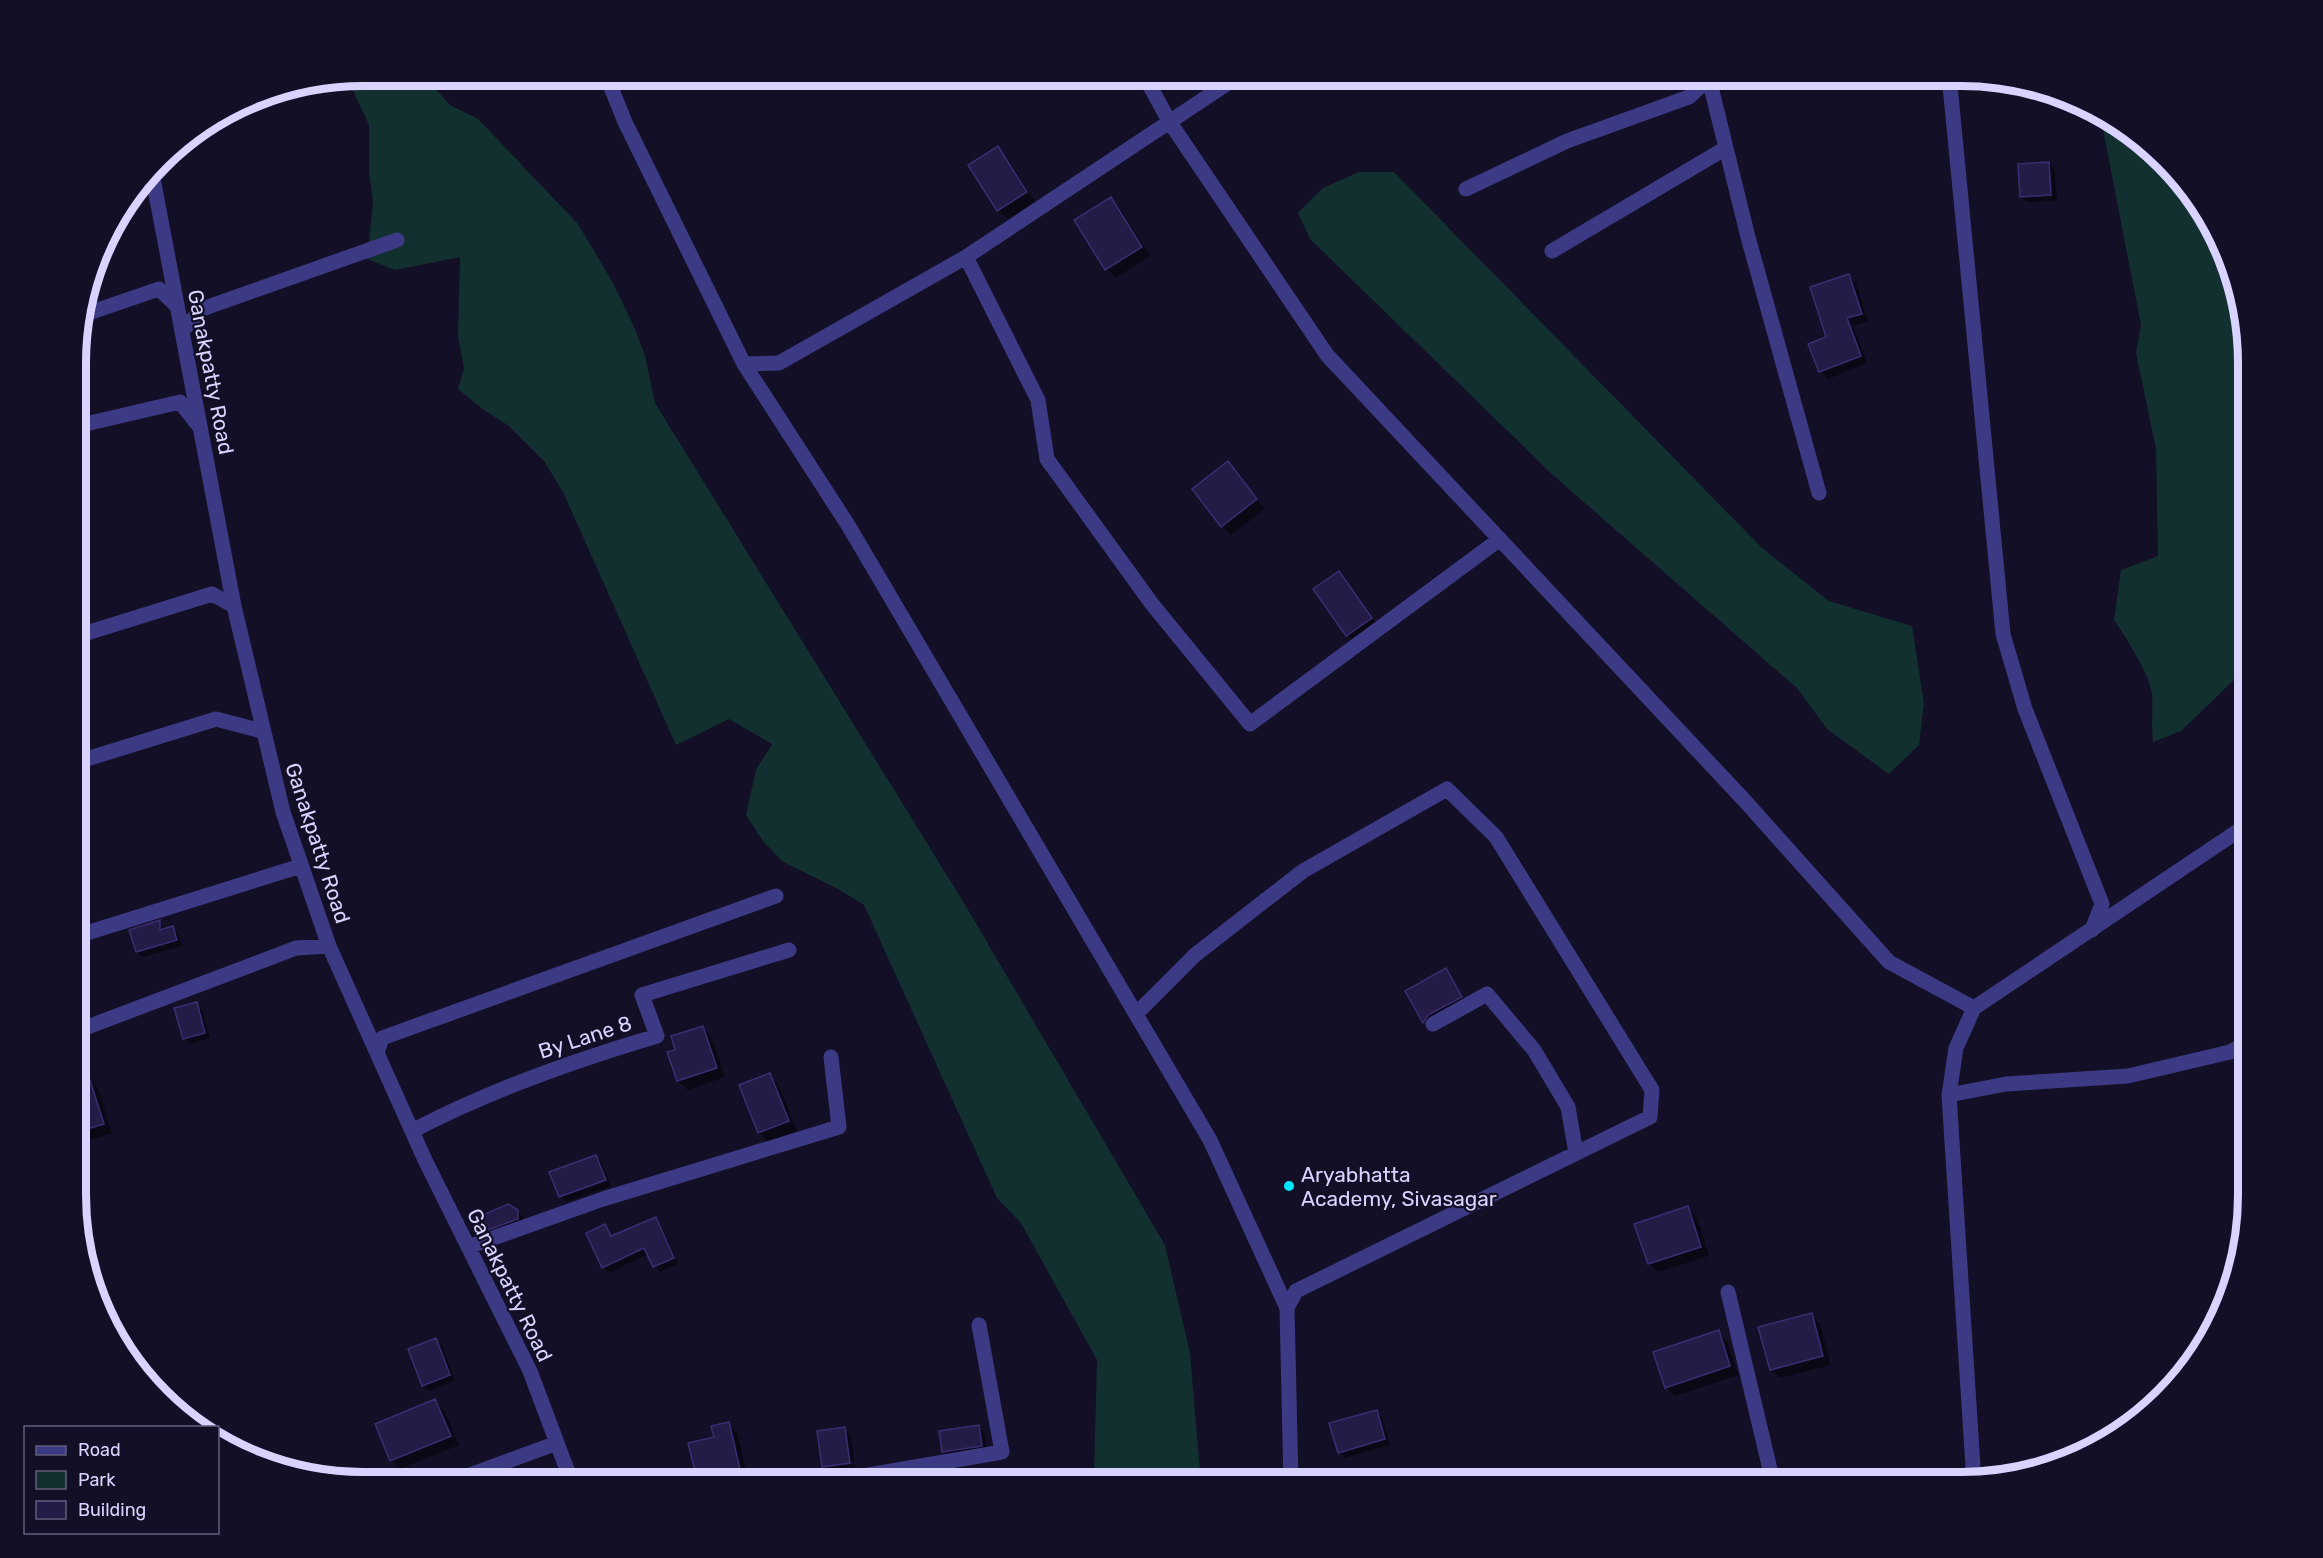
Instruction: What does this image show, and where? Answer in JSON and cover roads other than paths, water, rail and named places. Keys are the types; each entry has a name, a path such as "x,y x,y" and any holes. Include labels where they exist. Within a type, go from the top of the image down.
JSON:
{"street":[{"path":"610,86 625,122 744,364 848,525 1210,1140 1287,1308 1291,1472"},
{"path":"1150,86 1169,122 1327,355 1745,801 1890,962 1974,1008"},
{"path":"744,364 779,363 966,257 1223,86"},
{"path":"1466,189 1567,141 1689,97 1699,86"},
{"path":"1711,86 1748,237 1819,493"},
{"path":"1950,86 2003,634 2025,709 2102,904 2092,930"},
{"path":"1552,251 1726,148"},
{"name":"Ganakpatty Road","path":"153,181 234,606 283,812 329,946 412,1131 530,1371 568,1472"},
{"path":"182,331 202,309 396,240"},
{"path":"966,257 1038,400 1047,459 1152,604 1250,724 1500,539"},
{"path":"90,312 159,289 177,306"},
{"path":"86,424 180,402 201,428"},
{"path":"86,633 212,594 234,606"},
{"path":"86,759 216,719 262,731"},
{"path":"1136,1014 1195,955 1303,871 1446,789 1496,837 1652,1090 1650,1117 1296,1291 1287,1308"},
{"path":"1973,1472 1949,1095 1956,1048 1974,1008 2238,831"},
{"path":"86,933 301,866"},
{"path":"377,1053 382,1038 776,896"},
{"path":"86,1028 296,948 329,946"},
{"name":"By Lane 8","path":"412,1131 467,1102 579,1059 657,1036 642,995 789,950"},
{"path":"1433,1024 1487,994 1534,1050 1568,1107 1576,1153"},
{"path":"1949,1095 2006,1084 2128,1076 2230,1052 2238,1048"},
{"path":"468,1247 603,1199 839,1127 831,1058"},
{"path":"1728,1292 1771,1472"},
{"path":"886,1472 1002,1452 979,1325"},
{"path":"478,1472 557,1443"}],"place":[{"name":"Aryabhatta Academy, Sivasagar","path":"1289,1186"}]}
